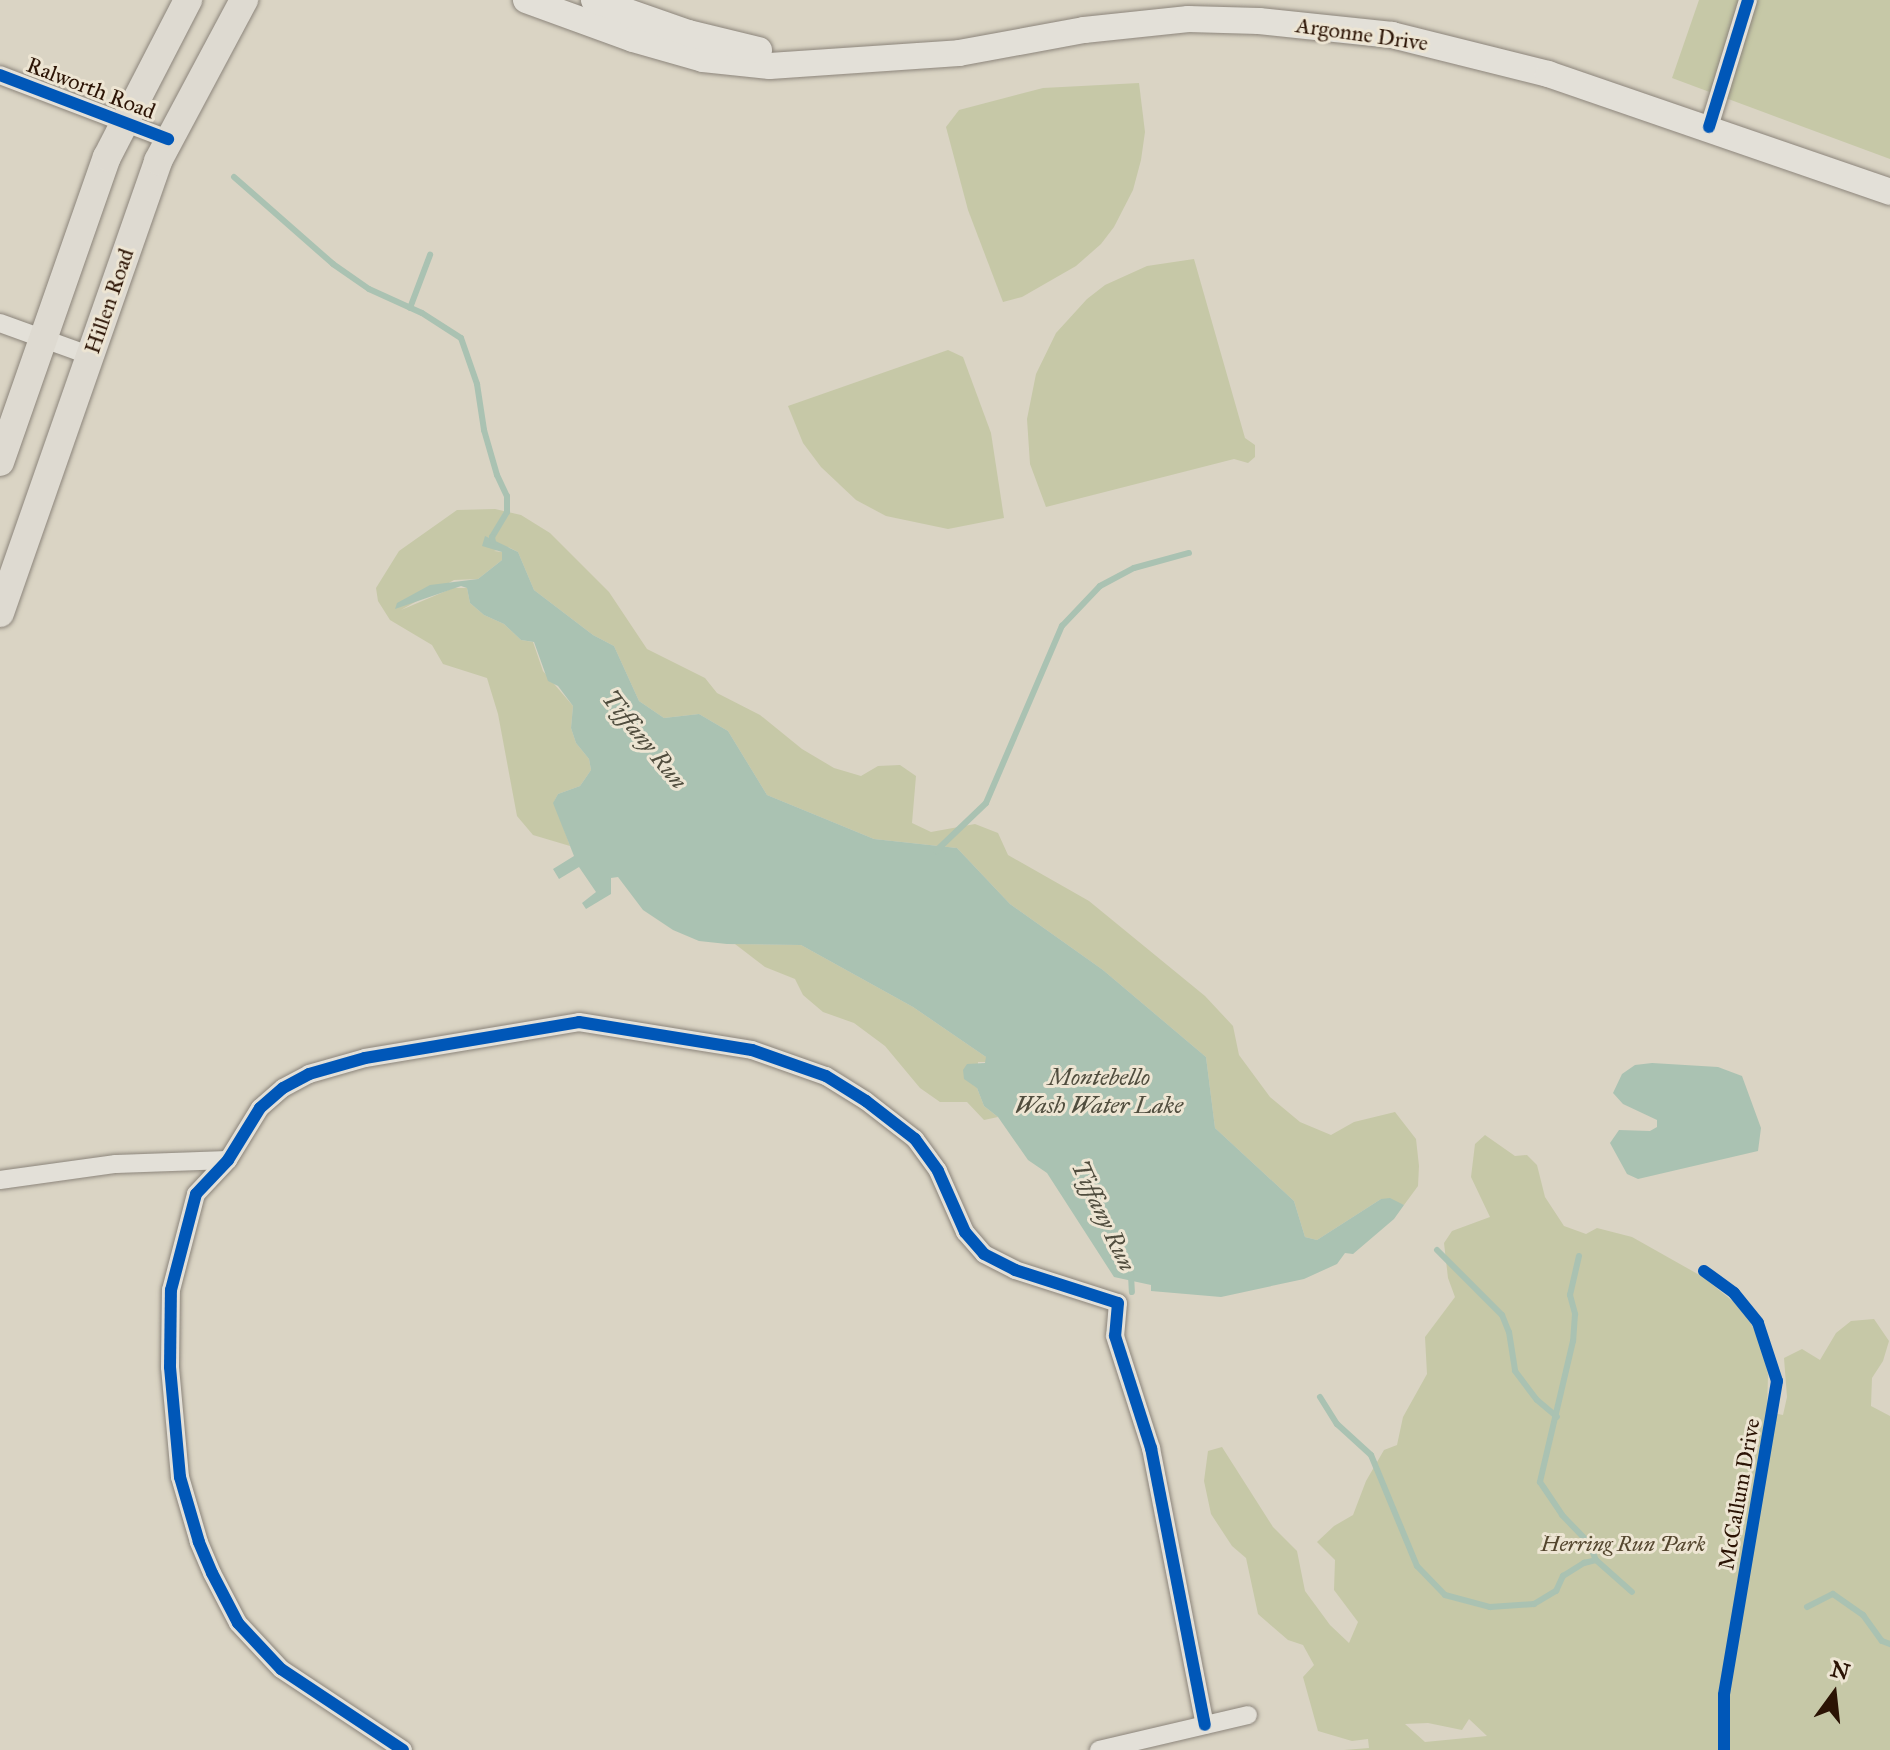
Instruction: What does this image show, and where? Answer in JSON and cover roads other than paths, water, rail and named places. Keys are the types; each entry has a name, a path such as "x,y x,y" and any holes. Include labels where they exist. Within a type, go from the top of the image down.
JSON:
{"main road":[{"path":"0,462 42,338 123,122 188,0"},
{"name":"Hillen Road","path":"0,613 6,575 91,356 145,194 168,139 244,0"},
{"name":"Argonne Drive","path":"526,0 633,39 703,59 770,66 959,53 1084,30 1188,19 1259,21 1392,35 1473,53 1709,127 1890,192"},
{"name":"Argonne Drive","path":"594,0 688,33 813,61"}],"street":[{"path":"1709,127 1748,0"},
{"name":"Ralworth Road","path":"0,75 168,139"},
{"path":"0,323 91,356"},
{"path":"403,1750 335,1708 281,1669 238,1623 212,1573 180,1477 173,1414 171,1290 196,1194 228,1160 260,1108 271,1097 309,1074 365,1058 567,1023 602,1023 752,1050 790,1061 839,1083 897,1124 924,1150 938,1171 965,1232 984,1254 1015,1270 1118,1303 1115,1336 1151,1448 1205,1725"},
{"path":"0,1180 116,1164 228,1160"},
{"path":"1099,1750 1248,1715"}],"water":[{"name":"Montebello Wash Water Lake","path":"485,536 518,552 534,590 593,635 614,646 639,701 664,718 699,714 728,731 767,795 874,839 957,848 1010,904 1103,970 1206,1057 1215,1128 1294,1201 1305,1237 1317,1240 1381,1199 1390,1198 1404,1205 1394,1219 1353,1254 1345,1253 1337,1264 1304,1279 1221,1297 1151,1291 1151,1285 1114,1277 1047,1173 1028,1160 998,1117 984,1106 977,1088 964,1079 963,1070 967,1064 985,1063 986,1057 913,1007 801,945 699,941 673,930 643,910 618,877 611,878 611,894 586,909 582,903 596,892 579,867 559,879 553,869 574,856 553,803 558,794 580,786 591,770 589,759 576,743 571,728 573,706 558,686 548,681 534,642 521,640 504,624 484,615 470,603 467,588 461,586 395,609 397,603 430,585 478,579 502,560 502,552 482,546"},
{"path":"1652,1063 1718,1067 1742,1076 1761,1128 1758,1151 1638,1179 1627,1174 1610,1143 1619,1130 1650,1131 1657,1127 1657,1120 1623,1104 1613,1093 1622,1074 1635,1065"}],"waterway":[{"name":"Tiffany Run","path":"234,177 333,264 369,289 422,313 461,338 477,384 484,430 497,475 507,496 507,512 492,537 493,542"},
{"path":"410,308 430,255"},
{"path":"936,851 986,803 1062,626 1100,586 1134,568 1189,553"},
{"name":"Tiffany Run","path":"1437,1250 1502,1315 1509,1332 1515,1371 1537,1400 1557,1417"},
{"name":"Tiffany Run","path":"1579,1256 1570,1295 1575,1314 1573,1341 1540,1482 1562,1515 1589,1543 1596,1560 1632,1592"},
{"name":"Tiffany Run","path":"1131,1275 1132,1292"},
{"name":"Tiffany Run","path":"1320,1397 1337,1424 1371,1455 1417,1566 1445,1595 1490,1607 1534,1604 1556,1591 1563,1576 1584,1563 1596,1560"},
{"name":"Tiffany Run","path":"1807,1607 1833,1594 1863,1615 1882,1641 1890,1644"}],"park label":[{"name":"Herring Run Park","path":"1623,1544"}]}
